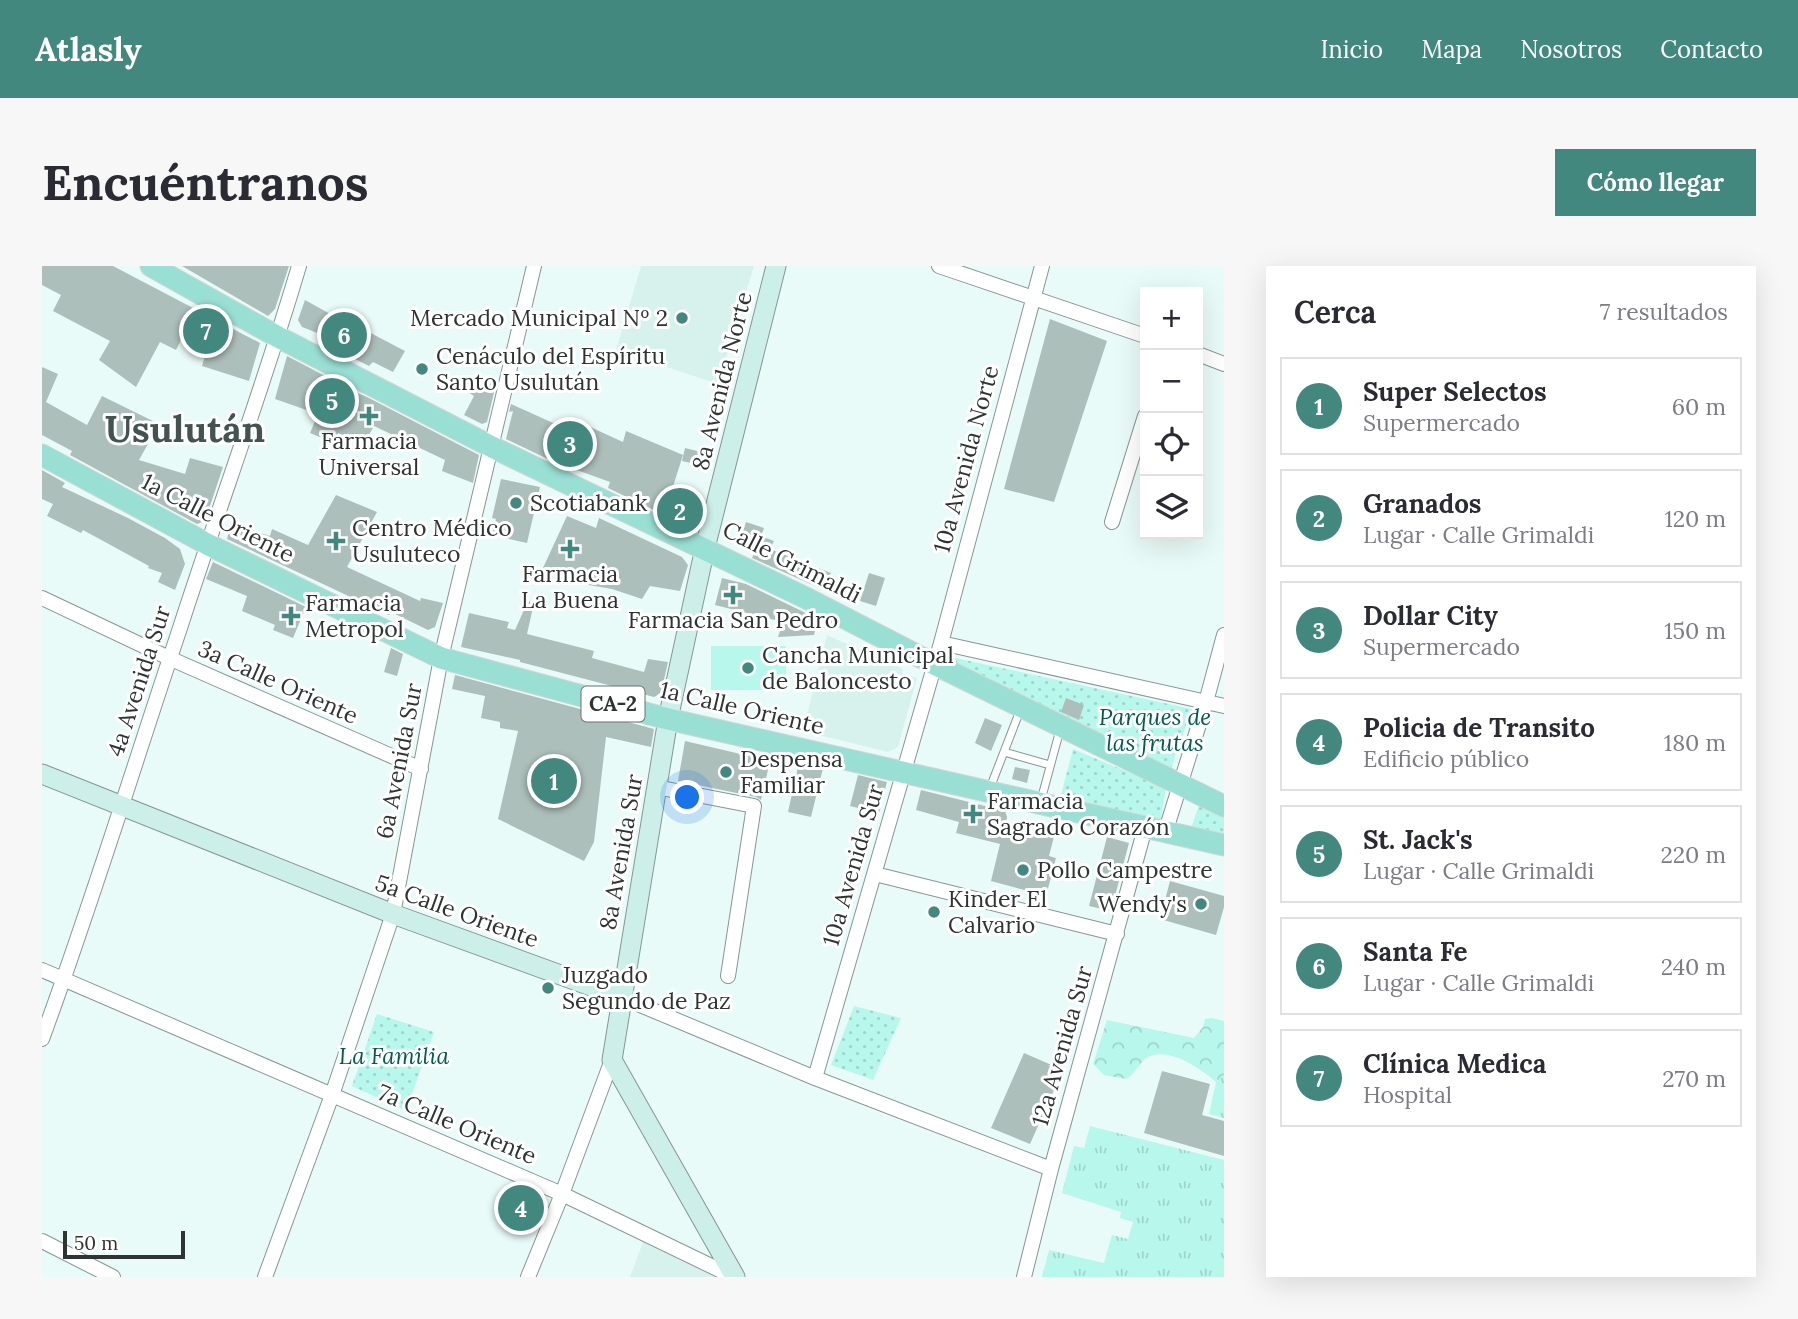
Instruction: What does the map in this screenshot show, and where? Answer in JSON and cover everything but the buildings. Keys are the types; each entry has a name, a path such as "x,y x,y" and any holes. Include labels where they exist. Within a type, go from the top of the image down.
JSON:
{"main road":[{"name":"Calle Grimaldi","path":"152,266 278,337 492,447 705,548 1179,786 1224,806"},
{"name":"1a Calle Oriente","path":"42,454 207,544 441,658 668,719 1224,845"}],"street":[{"name":"4a Avenida Sur","path":"42,1039 278,337 299,266"},
{"name":"6a Avenida Sur","path":"265,1277 393,914 441,658 534,266"},
{"name":"8a Avenida Norte","path":"705,548 776,266"},
{"path":"939,266 1140,334"},
{"name":"10a Avenida Norte","path":"934,664 1042,266"},
{"path":"1203,356 1224,364"},
{"path":"1112,522 1140,432"},
{"name":"8a Avenida Sur","path":"528,1277 612,1060 668,719 705,548"},
{"name":"3a Calle Oriente","path":"42,598 169,658 421,769"},
{"name":"12a Avenida Sur","path":"1024,1277 1051,1169 1117,934 1155,830 1179,786 1224,635"},
{"path":"941,643 1224,706"},
{"name":"10a Avenida Sur","path":"815,1078 934,664"},
{"name":"5a Calle Oriente","path":"42,774 393,914 621,997 815,1078 1051,1169"},
{"path":"656,787 754,806 727,976"},
{"path":"874,874 1117,934"},
{"name":"7a Calle Oriente","path":"42,970 562,1194 734,1277"},
{"path":"612,1060 734,1277"},
{"path":"42,1241 113,1277"}],"lane":[{"path":"988,792 1021,707"},
{"path":"1040,804 1061,727"},
{"path":"1004,752 1050,765"}],"shaded area":[{"name":"Mercado Municipal Nº 2","path":"641,266 754,266 718,384 616,350"},
{"path":"827,635 903,669 902,674 917,678 898,747 888,752 803,731"},
{"path":"643,1242 719,1277 630,1277"}],"green space":[{"name":"Cancha Municipal de Baloncesto","path":"711,646 786,646 786,690 711,690"},
{"name":"Parques de las frutas","path":"937,654 1192,709 1171,768"},
{"path":"1073,749 1166,788 1160,822 1061,795"},
{"path":"1199,805 1224,815 1224,835 1191,828"},
{"path":"854,1006 901,1018 873,1080 831,1065"},
{"name":"La Familia","path":"377,1014 434,1032 406,1111 352,1086"},
{"path":"1205,1019 1224,1021 1224,1075 1216,1082 1183,1060 1163,1054 1145,1059 1126,1079 1104,1075 1093,1064 1107,1020 1194,1038 1203,1027"},
{"path":"1224,1075 1224,1118 1209,1114 1216,1082"},
{"path":"1090,1126 1224,1160 1224,1277 1042,1277 1049,1250 1104,1263 1112,1235 1128,1239 1133,1222 1120,1218 1121,1212 1062,1193 1074,1146 1084,1148"}],"place":[{"name":"Mercado Municipal Nº 2","path":"682,318"},
{"name":"Clínica Medica","path":"206,331"},
{"name":"Santa Fe","path":"344,335"},
{"name":"Cenáculo del Espíritu Santo Usulután","path":"422,369"},
{"name":"St. Jack's","path":"332,401"},
{"name":"Farmacia Universal","path":"369,416"},
{"name":"Dollar City","path":"570,444"},
{"name":"Scotiabank","path":"516,503"},
{"name":"Granados","path":"680,511"},
{"name":"Centro Médico Usuluteco","path":"336,541"},
{"name":"Farmacia La Buena","path":"570,549"},
{"name":"Farmacia San Pedro","path":"733,595"},
{"name":"Farmacia Metropol","path":"291,616"},
{"name":"Cancha Municipal de Baloncesto","path":"748,668"},
{"name":"Despensa Familiar","path":"726,772"},
{"name":"Super Selectos","path":"554,781"},
{"name":"Farmacia Sagrado Corazón","path":"973,814"},
{"name":"Pollo Campestre","path":"1023,870"},
{"name":"Wendy's","path":"1201,904"},
{"name":"Kinder El Calvario","path":"934,912"},
{"name":"Juzgado Segundo de Paz","path":"548,988"},
{"name":"Policia de Transito","path":"521,1208"}],"district":[{"name":"Usulután","path":"185,429"}]}
